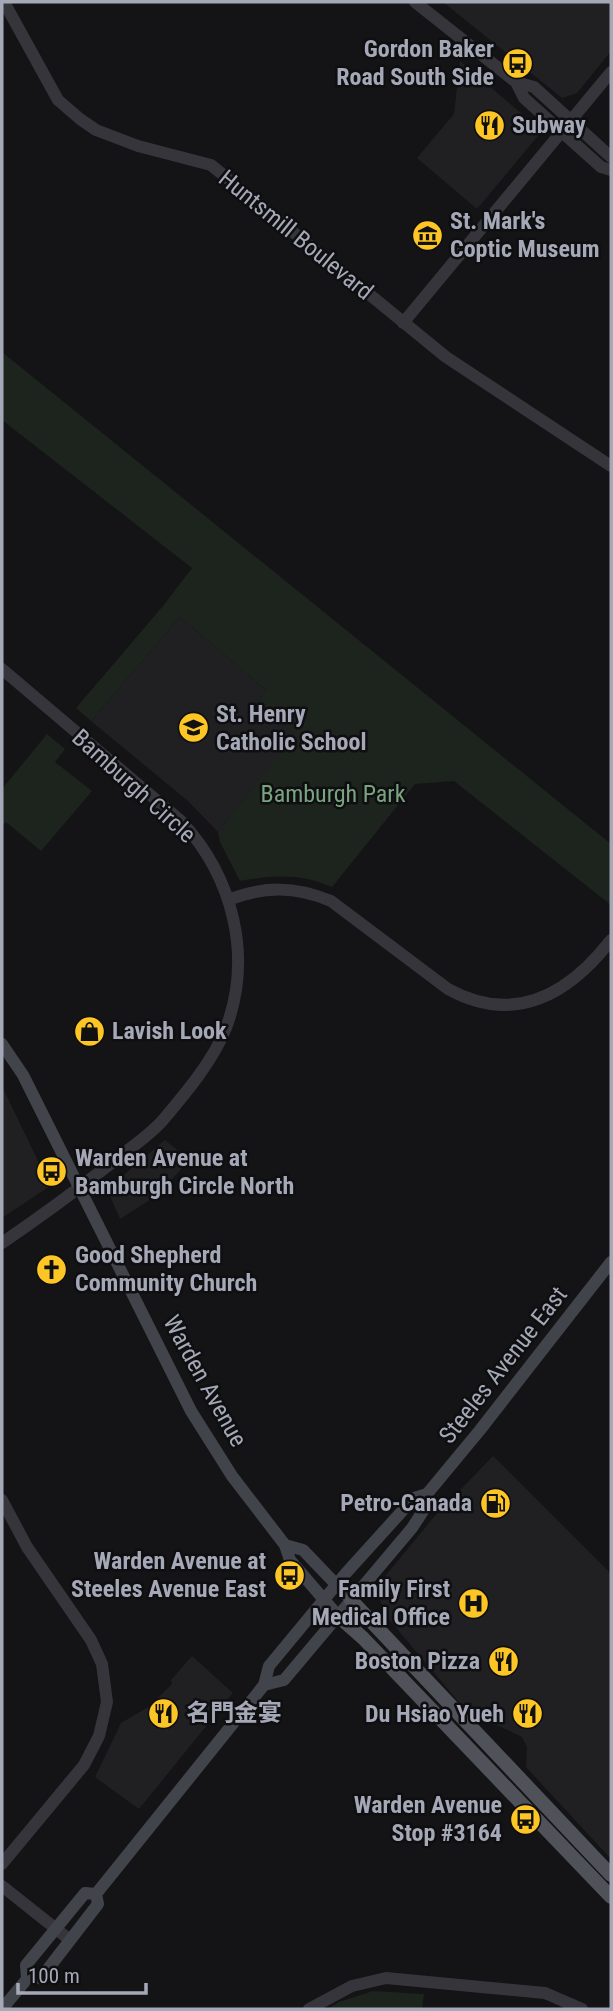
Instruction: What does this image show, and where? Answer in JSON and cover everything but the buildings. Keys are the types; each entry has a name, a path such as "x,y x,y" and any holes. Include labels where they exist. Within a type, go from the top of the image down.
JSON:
{"main road":[{"name":"Warden Avenue","path":"2,1044 23,1075 198,1423 232,1476 285,1545 290,1560 338,1616 363,1638 611,1897"},
{"name":"Steeles Avenue East","path":"264,1685 284,1680 412,1528 425,1507 427,1494 481,1430 611,1262"},
{"name":"Steeles Avenue East","path":"96,1894 264,1685 269,1665 414,1498 427,1494"},
{"name":"Warden Avenue","path":"285,1545 303,1550 337,1584 611,1875"},
{"name":"Steeles Avenue East","path":"2,2009 27,1979 26,1965 56,1928 85,1894 96,1894"},
{"name":"Steeles Avenue East","path":"27,1979 41,1978 98,1904 96,1894"}],"street":[{"name":"Huntsmill Boulevard","path":"4,2 58,100 79,119 96,130 138,146 211,165 446,357 611,466"},
{"path":"415,2 516,82 534,87 611,157"},
{"path":"403,323 611,72"},
{"path":"516,82 524,98 601,167 611,170"},
{"name":"Bamburgh Circle","path":"2,669 181,821 196,837 209,857 229,900 237,933 238,965 233,1004 218,1046 162,1121 79,1188 2,1243"},
{"path":"229,900 262,889 296,890 314,894 331,901 448,989 465,999 475,1001 513,1004 534,1001 554,993 585,971 611,940"},
{"path":"2,1500 27,1547 91,1640 102,1664 107,1702 99,1736 84,1765 2,1864"},
{"path":"2,1886 70,1940"},
{"path":"309,2009 352,1986 386,1978 545,1993 582,2009"}],"shaded area":[{"path":"443,2 611,2 611,51 577,93 562,98"},
{"path":"460,61 542,131 477,209 417,158 454,114"},
{"name":"St. Henry Catholic School","path":"180,617 266,690 257,703 296,734 218,832 188,801 91,721"},
{"path":"2,1086 50,1186 2,1218"},
{"path":"165,1140 190,1160 156,1196 120,1219 107,1189"},
{"path":"493,1456 611,1574 611,1859 526,1767 527,1747 522,1737 499,1726 474,1720 386,1616 379,1597 382,1580 433,1518"},
{"path":"192,1656 233,1693 139,1809 95,1777 121,1723 150,1706 172,1684 171,1680"}],"green space":[{"name":"Bamburgh Park","path":"2,352 611,844 611,905 454,781 415,784 332,887 309,879 286,876 240,881 220,842 218,832 295,734 257,703 266,690 180,617 91,721 76,708 192,568 2,420"},
{"path":"47,734 65,749 55,762 92,791 41,851 6,822 2,827 2,789"},
{"path":"373,1991 424,1994 422,2009 327,2009 339,2002"}],"place":[{"name":"Gordon Baker Road South Side","path":"517,63"},
{"name":"Subway","path":"489,125"},
{"name":"St. Mark's Coptic Museum","path":"427,235"},
{"name":"St. Henry Catholic School","path":"193,728"},
{"name":"Lavish Look","path":"89,1031"},
{"name":"Warden Avenue at Bamburgh Circle North","path":"52,1172"},
{"name":"Good Shepherd Community Church","path":"52,1269"},
{"name":"Petro-Canada","path":"495,1503"},
{"name":"Warden Avenue at Steeles Avenue East","path":"289,1575"},
{"name":"Family First Medical Office","path":"473,1603"},
{"name":"Boston Pizza","path":"503,1661"},
{"name":"名門金宴","path":"163,1713"},
{"name":"Du Hsiao Yueh","path":"527,1714"},
{"name":"Warden Avenue Stop #3164","path":"525,1819"}]}
